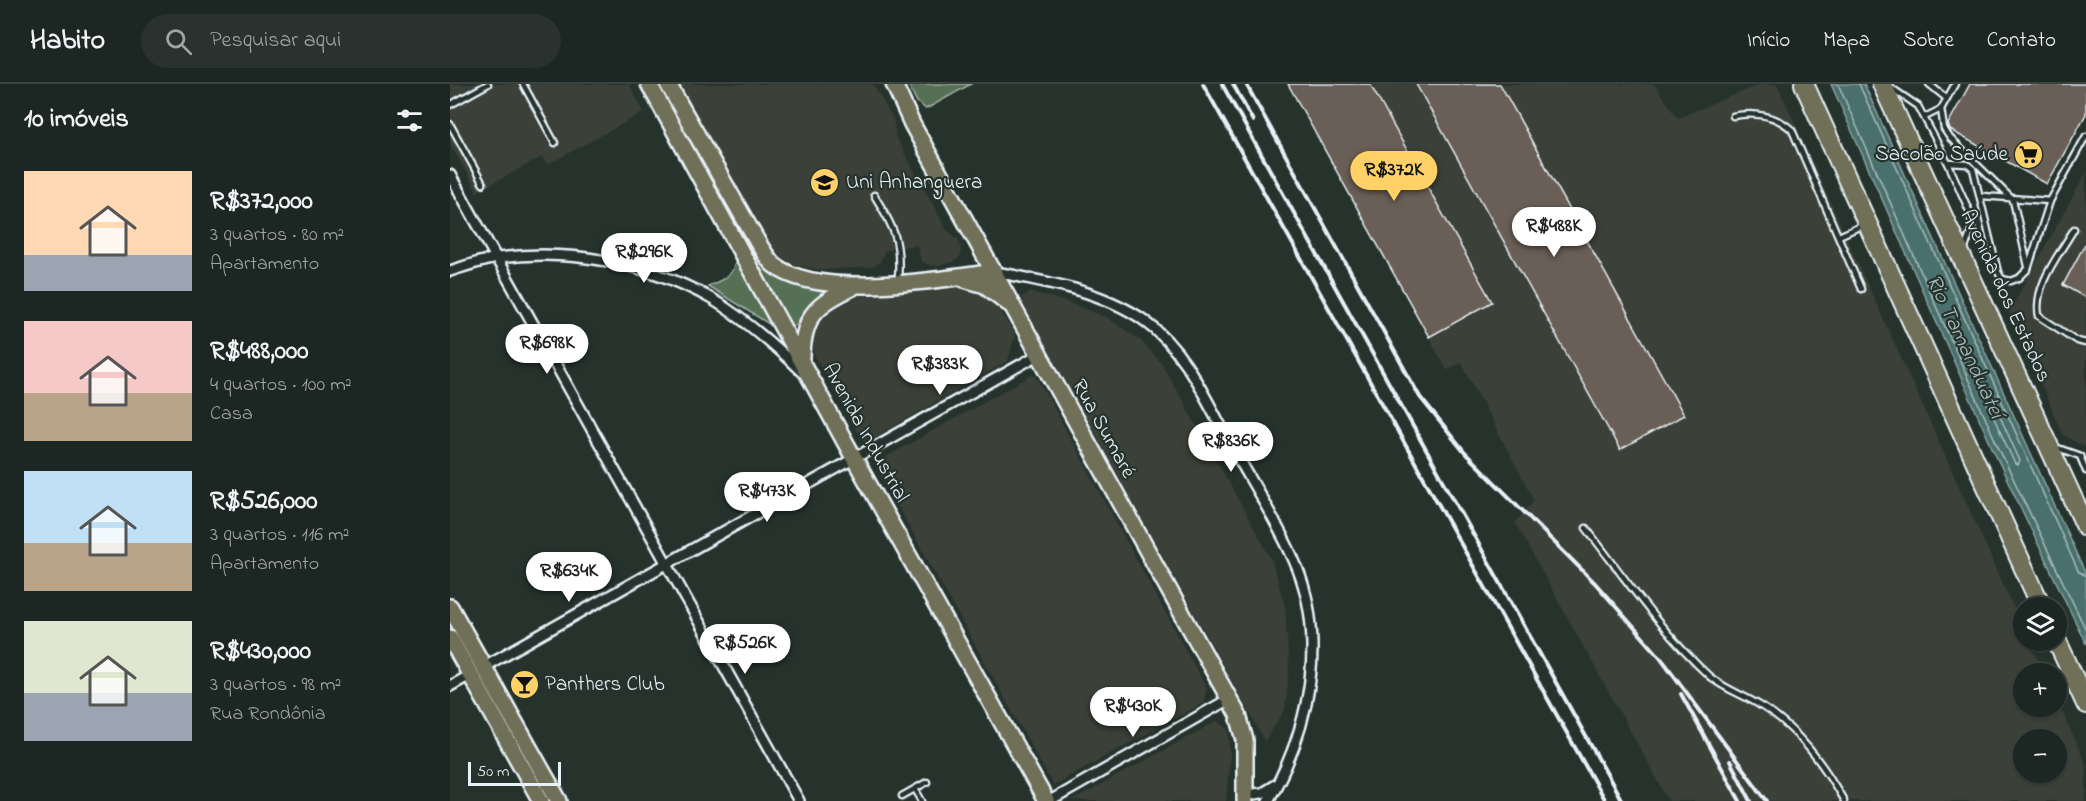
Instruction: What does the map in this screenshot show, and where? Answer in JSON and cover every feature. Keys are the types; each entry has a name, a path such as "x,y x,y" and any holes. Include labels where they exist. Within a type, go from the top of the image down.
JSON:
{"highway":[{"path":"1804,84 2037,597"},
{"name":"Avenida dos Estados","path":"1882,84 2086,527"},
{"path":"2062,651 2086,704"}],"main road":[{"name":"Avenida Industrial","path":"649,84 855,460 1048,801"},
{"path":"668,84 758,243 774,264 797,277 832,285 898,282 995,272"},
{"name":"Rua Sumaré","path":"894,84 912,124 1229,699 1243,728 1246,798"},
{"path":"964,276 979,258 978,244"},
{"path":"964,276 985,285 1012,307"},
{"path":"802,361 802,339 808,318 823,304 856,285"},
{"path":"450,607 477,671 541,801"},
{"path":"450,638 477,671 559,801"}],"street":[{"path":"450,175 800,801"},
{"path":"450,271 496,258 577,257 640,268 685,286 716,303 748,325 812,381"},
{"path":"995,272 1040,280 1114,304 1144,321 1166,340 1195,380 1294,559 1303,588 1311,640 1307,706 1295,748 1268,801"},
{"path":"450,686 1038,355"},
{"path":"1048,801 1229,699"},
{"path":"1246,798 1262,794 1279,782"}],"lane":[{"path":"450,105 488,84"},
{"path":"523,84 555,142"},
{"path":"1882,84 1918,106 1948,163 1971,215 1971,228 1962,257"},
{"path":"1929,84 1946,98"},
{"path":"1955,84 1941,109 1944,129 1950,138 2013,200 2028,269"},
{"path":"1925,117 1941,109"},
{"path":"1733,116 1759,114 1782,122 1792,130 1861,289"},
{"path":"450,124 483,184"},
{"path":"1948,163 1967,164 1973,169 1982,196 1998,272 2002,279 2011,281 2019,278 2028,269 2050,201 2086,136"},
{"path":"874,195 896,233 900,247 898,282"},
{"path":"1982,196 2050,201"},
{"path":"1839,236 1868,223"},
{"path":"2074,229 2038,292 2037,306 2039,316 2077,341 2086,343"},
{"path":"2048,445 2080,456 2086,471"},
{"path":"1586,528 1684,651 1711,677 1763,707 1800,737 1821,761 1844,801"},
{"path":"902,796 927,782"},
{"path":"915,789 922,801"}],"shaded area":[{"path":"450,84 629,84 644,112 547,165 542,157 477,192 450,143"},
{"name":"Uni Anhanguera","path":"674,84 873,84 894,121 895,136 947,230 958,239 961,247 960,257 939,266 929,265 921,261 917,245 885,250 880,262 872,267 822,270 795,265 776,255 768,249"},
{"path":"1288,84 1654,84 1678,118 1761,84 1777,84 2013,606 2013,651 2034,651 2039,663 2013,663 2013,717 2065,717 2086,765 2086,801 1669,801 1515,523 1534,500 1461,362 1447,370"},
{"path":"2086,173 2086,448 2063,435 2009,312"},
{"path":"956,286 981,294 1000,310 1015,334 1008,361 868,441 861,439 814,354 814,335 820,320 831,309 860,296"},
{"path":"1031,292 1067,302 1106,317 1140,340 1162,364 1271,558 1285,606 1289,672 1285,710 1265,741 1023,304 1022,297"},
{"path":"1032,375 1037,377 1207,689 1203,703 1053,785 876,467 877,462"},
{"path":"1217,721 1229,729 1230,755 1226,801 1072,801"}],"green space":[{"path":"908,84 971,84 926,109 917,102"},
{"path":"751,246 765,265 782,278 830,293 804,311 796,325 791,326 746,250"},
{"path":"736,258 770,317 769,324 708,286 730,273"}],"water":[{"name":"Rio Tamanduateí","path":"1831,84 1864,84 2086,575 2086,644 2067,604 2067,597 2063,597 1994,452"}],"building":[{"path":"1288,84 1370,84 1492,302 1429,337"},
{"path":"1416,84 1500,84 1684,415 1620,450"},
{"name":"Sacolão Saúde","path":"1970,84 2086,84 2086,114 2047,184 1950,130 1948,124"},
{"path":"2086,242 2086,298 2063,285"}],"railway":[{"path":"1203,84 1605,801"},
{"path":"1222,84 1622,801"},
{"path":"1233,84 1253,121"},
{"path":"1246,84 1420,397 1465,453 1595,583 1661,658 1767,801"},
{"path":"1681,694 1740,801"},
{"path":"1730,761 1751,801"}],"place":[{"name":"Sacolão Saúde","path":"2029,155"},
{"name":"Uni Anhanguera","path":"825,183"},
{"name":"Panthers Club","path":"524,685"}]}
